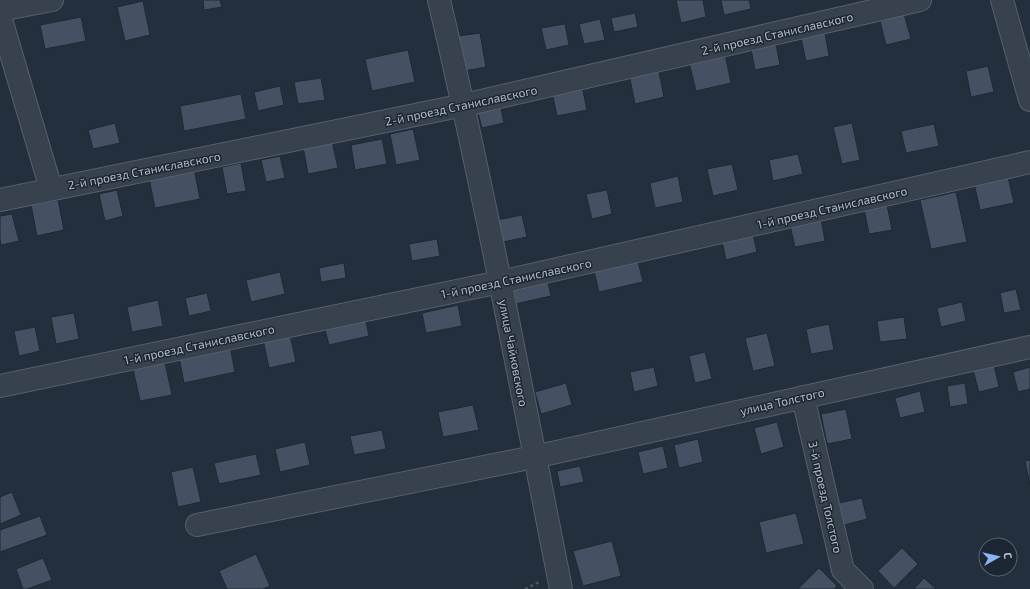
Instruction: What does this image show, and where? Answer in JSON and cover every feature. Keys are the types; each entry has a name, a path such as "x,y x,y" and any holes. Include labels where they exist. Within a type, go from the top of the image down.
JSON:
{"street":[{"path":"0,10 52,0"},
{"name":"улица Чайковского","path":"439,0 464,105 561,589"},
{"name":"2-й проезд Станиславского","path":"0,200 464,105 920,0"},
{"path":"1002,0 1030,100"},
{"path":"0,16 51,189"},
{"name":"1-й проезд Станиславского","path":"0,386 500,282 1030,162"},
{"name":"улица Толстого","path":"197,525 534,457 1030,346"},
{"name":"3-й проезд Толстого","path":"803,397 843,570 862,589"}],"building":[{"path":"203,0 220,0 222,7 204,10"},
{"path":"676,0 703,0 706,17 681,23"},
{"path":"721,0 749,0 751,9 724,15"},
{"path":"143,1 150,35 125,41 117,7"},
{"path":"635,13 638,27 614,32 611,18"},
{"path":"904,14 911,39 886,45 880,21"},
{"path":"81,17 86,41 45,49 40,25"},
{"path":"600,19 605,40 584,44 579,24"},
{"path":"565,24 569,45 546,50 541,28"},
{"path":"480,33 486,67 464,71 458,36"},
{"path":"825,33 829,56 806,61 801,38"},
{"path":"776,44 780,65 755,70 751,49"},
{"path":"408,50 415,82 372,91 365,59"},
{"path":"725,54 731,83 696,91 689,62"},
{"path":"988,66 994,92 971,97 966,71"},
{"path":"658,67 664,97 635,104 629,74"},
{"path":"321,78 325,100 298,104 294,82"},
{"path":"280,86 284,105 258,111 254,92"},
{"path":"582,86 587,110 557,116 552,92"},
{"path":"241,94 246,119 184,131 180,106"},
{"path":"500,103 504,123 482,128 477,109"},
{"path":"115,123 120,143 93,149 88,130"},
{"path":"852,123 860,160 842,164 833,127"},
{"path":"934,124 939,146 906,153 901,131"},
{"path":"413,129 420,160 396,165 390,134"},
{"path":"382,139 387,164 355,170 351,145"},
{"path":"332,141 338,168 308,174 303,147"},
{"path":"798,154 803,174 773,181 769,160"},
{"path":"280,156 285,178 266,182 261,160"},
{"path":"241,163 246,191 227,194 222,167"},
{"path":"732,164 738,190 713,196 707,169"},
{"path":"194,168 200,199 155,208 149,178"},
{"path":"678,176 683,202 655,208 650,183"},
{"path":"1008,177 1014,203 980,210 974,183"},
{"path":"117,190 123,216 105,221 99,194"},
{"path":"607,190 612,214 592,219 586,194"},
{"path":"956,192 967,242 931,249 920,200"},
{"path":"58,200 64,230 37,236 31,205"},
{"path":"887,205 892,230 869,234 864,209"},
{"path":"12,214 19,241 1,245 0,216"},
{"path":"522,215 527,237 503,242 497,220"},
{"path":"821,218 825,241 795,247 790,225"},
{"path":"753,234 757,252 726,260 722,241"},
{"path":"437,239 440,256 412,261 409,244"},
{"path":"637,257 643,282 599,292 593,267"},
{"path":"344,263 346,278 321,282 319,268"},
{"path":"280,272 285,294 251,302 246,280"},
{"path":"547,278 551,296 515,304 511,286"},
{"path":"1016,289 1021,310 1004,313 1000,293"},
{"path":"207,293 211,311 189,316 185,298"},
{"path":"158,300 163,326 132,332 127,307"},
{"path":"962,302 966,321 941,327 937,308"},
{"path":"458,305 462,326 426,333 422,313"},
{"path":"74,313 79,339 56,344 51,317"},
{"path":"365,317 369,336 329,345 324,326"},
{"path":"904,317 907,339 880,342 877,321"},
{"path":"829,324 834,350 811,354 806,329"},
{"path":"35,327 40,351 19,356 14,331"},
{"path":"767,333 775,366 753,371 745,338"},
{"path":"290,335 296,362 269,368 263,340"},
{"path":"230,347 235,372 184,383 179,357"},
{"path":"705,352 712,379 695,383 689,356"},
{"path":"164,358 172,395 140,401 132,364"},
{"path":"994,365 999,387 979,392 973,370"},
{"path":"654,367 658,386 634,392 630,372"},
{"path":"1030,367 1030,389 1018,392 1013,372"},
{"path":"566,383 572,405 541,414 535,392"},
{"path":"965,383 968,404 950,407 947,386"},
{"path":"920,391 925,412 900,418 895,398"},
{"path":"473,405 479,430 443,437 438,412"},
{"path":"846,409 852,439 827,444 821,414"},
{"path":"777,422 784,447 761,454 754,428"},
{"path":"382,430 386,449 354,455 350,436"},
{"path":"698,439 703,462 679,468 674,445"},
{"path":"305,442 310,465 280,472 275,449"},
{"path":"663,446 668,468 643,474 638,452"},
{"path":"256,454 261,475 219,484 214,463"},
{"path":"1030,460 1030,485 1025,461"},
{"path":"580,466 584,482 560,487 557,471"},
{"path":"193,467 201,502 178,507 171,472"},
{"path":"12,492 21,515 0,524 0,497"},
{"path":"862,498 867,519 844,525 839,503"},
{"path":"796,513 804,544 766,553 759,522"},
{"path":"40,516 47,535 0,552 0,530"},
{"path":"612,541 621,576 583,586 573,551"},
{"path":"902,548 918,564 894,588 878,571"},
{"path":"256,554 270,586 263,589 227,589 219,571"},
{"path":"43,558 52,580 23,589 16,569"},
{"path":"819,568 837,586 834,589 798,589"},
{"path":"924,578 936,589 914,589"}]}
